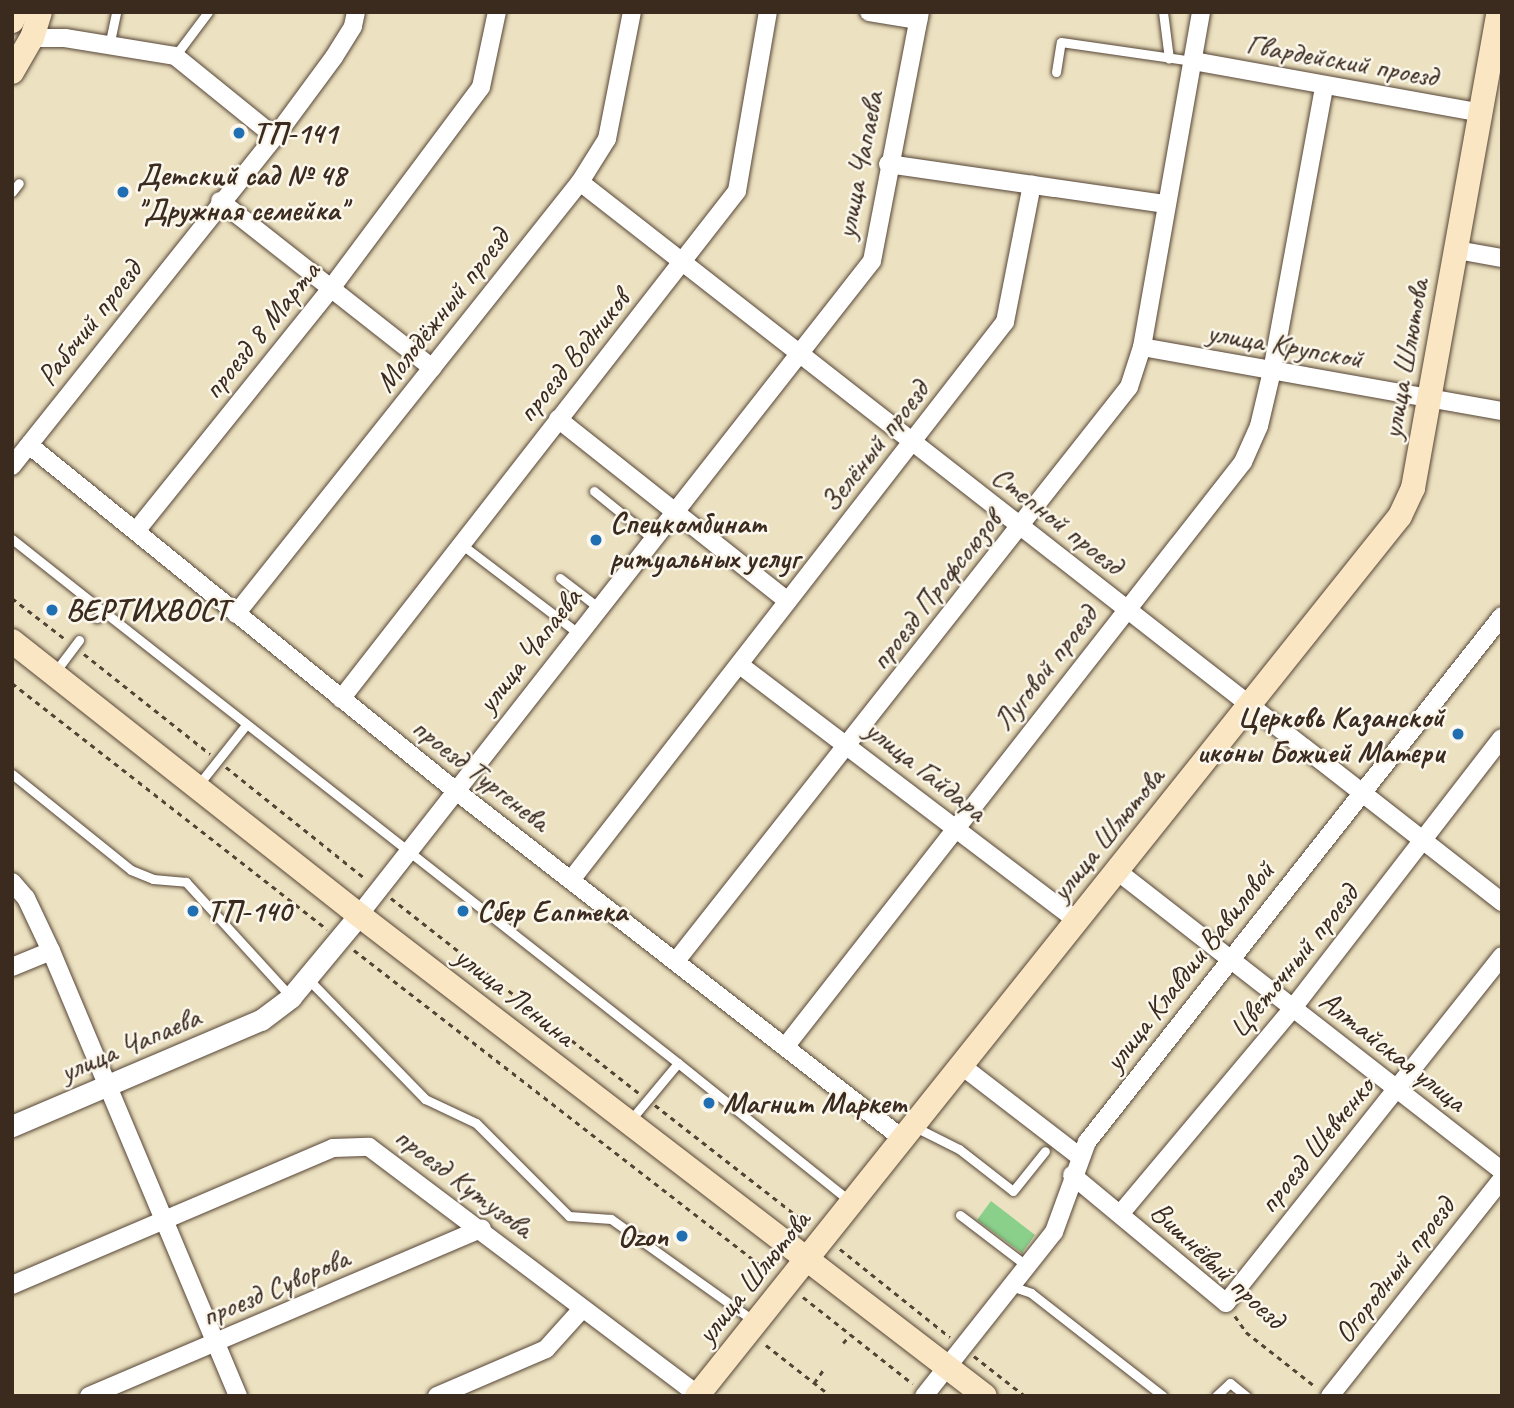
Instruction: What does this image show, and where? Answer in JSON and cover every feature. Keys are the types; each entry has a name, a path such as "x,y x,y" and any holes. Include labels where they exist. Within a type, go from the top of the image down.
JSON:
{"main road":[{"path":"12,21 16,12"},
{"path":"12,72 32,38 40,12"},
{"name":"улица Шлютова","path":"698,1395 1251,707 1401,516 1413,488 1499,12"},
{"name":"улица Ленина","path":"12,641 359,915 985,1396"}],"street":[{"name":"Рабочий проезд","path":"12,466 220,201 275,137 334,57 353,26 356,12"},
{"name":"проезд 8 Марта","path":"136,531 332,287 481,88 497,12"},
{"name":"Молодёжный проезд","path":"236,614 580,182 607,139 632,12"},
{"name":"проезд Водников","path":"341,699 558,419 684,263 737,191 768,12"},
{"path":"869,12 919,16"},
{"name":"проезд Профсоюзов","path":"676,961 1129,387 1142,347 1201,12"},
{"name":"улица Чапаева","path":"12,1126 261,1020 291,996 359,915 872,261 888,164 919,16"},
{"path":"32,38 175,56 275,137"},
{"name":"Гвардейский проезд","path":"1193,61 1482,113"},
{"name":"Луговой проезд","path":"785,1047 1243,462 1259,426 1272,371 1324,86"},
{"path":"888,164 1166,204"},
{"name":"Степной проезд","path":"580,182 1502,902"},
{"name":"Зелёный проезд","path":"571,880 914,443 1005,322 1032,185"},
{"path":"220,201 432,368"},
{"path":"1457,250 1502,258"},
{"name":"улица Крупской","path":"1142,347 1502,411"},
{"path":"558,419 788,601"},
{"name":"проезд Тургенева","path":"29,445 456,791 785,1047 909,1133"},
{"name":"улица Клавдии Вавиловой","path":"925,1395 1063,1216 1079,1156 1230,959 1502,615"},
{"name":"улица Гайдара","path":"740,665 849,745 1077,921"},
{"name":"Цветочный проезд","path":"1121,1213 1293,1008 1502,738"},
{"name":"Алтайская улица","path":"1117,871 1502,1171"},
{"path":"12,882 26,898 51,951 238,1396"},
{"path":"12,967 51,951"},
{"name":"проезд Шевченко","path":"1226,1303 1502,956"},
{"path":"962,1066 1079,1156"},
{"name":"проезд Кутузова","path":"12,1285 333,1148 357,1145 369,1147 482,1228 582,1309 698,1395"},
{"name":"Вишнёвый проезд","path":"1072,1175 1121,1213 1150,1243 1226,1303"},
{"name":"Огородный проезд","path":"1323,1392 1502,1179"},
{"name":"проезд Суворова","path":"89,1396 482,1228"},
{"path":"437,1396 546,1349 582,1309"}],"lane":[{"path":"109,46 116,12"},
{"path":"175,56 208,12"},
{"path":"1163,12 1169,60"},
{"path":"1056,72 1061,42 1169,60 1193,61"},
{"path":"12,192 19,183"},
{"path":"594,492 653,539"},
{"path":"12,539 100,614 409,851 853,1203"},
{"path":"461,544 579,634"},
{"path":"560,579 599,608"},
{"path":"53,674 77,644"},
{"path":"197,787 246,725"},
{"path":"12,774 131,870 153,879 186,882 291,996"},
{"path":"307,977 425,1099 476,1124 569,1216 611,1219 757,1322"},
{"path":"628,1123 678,1063"},
{"path":"909,1133 959,1149 1013,1191 1045,1151"},
{"path":"960,1215 1027,1266"},
{"path":"1011,1286 1031,1293 1163,1396"},
{"path":"1216,1396 1230,1383 1246,1396"}],"path":[{"path":"12,598 77,644 218,761 517,999 1025,1396"},
{"path":"12,683 774,1276"},
{"path":"517,999 524,991"},
{"path":"803,1297 925,1395"},
{"name":"Вишнёвый проезд","path":"1226,1303 1246,1332 1323,1392"},
{"path":"843,1343 850,1334"},
{"path":"766,1345 831,1396"},
{"path":"814,1383 823,1370"}],"green space":[{"path":"991,1201 1035,1235 1022,1253 977,1220"}],"place":[{"name":"ТП-141","path":"239,133"},
{"name":"Детский сад № 48 \"Дружная семейка\"","path":"123,192"},
{"name":"Спецкомбинат ритуальных услуг","path":"596,540"},
{"name":"ВЕРТИХВОСТ","path":"52,610"},
{"name":"Церковь Казанской иконы Божией Матери","path":"1458,734"},
{"name":"ТП-140","path":"193,911"},
{"name":"Сбер Еаптека","path":"463,911"},
{"name":"Магнит Маркет","path":"709,1103"},
{"name":"Ozon","path":"682,1236"}]}
